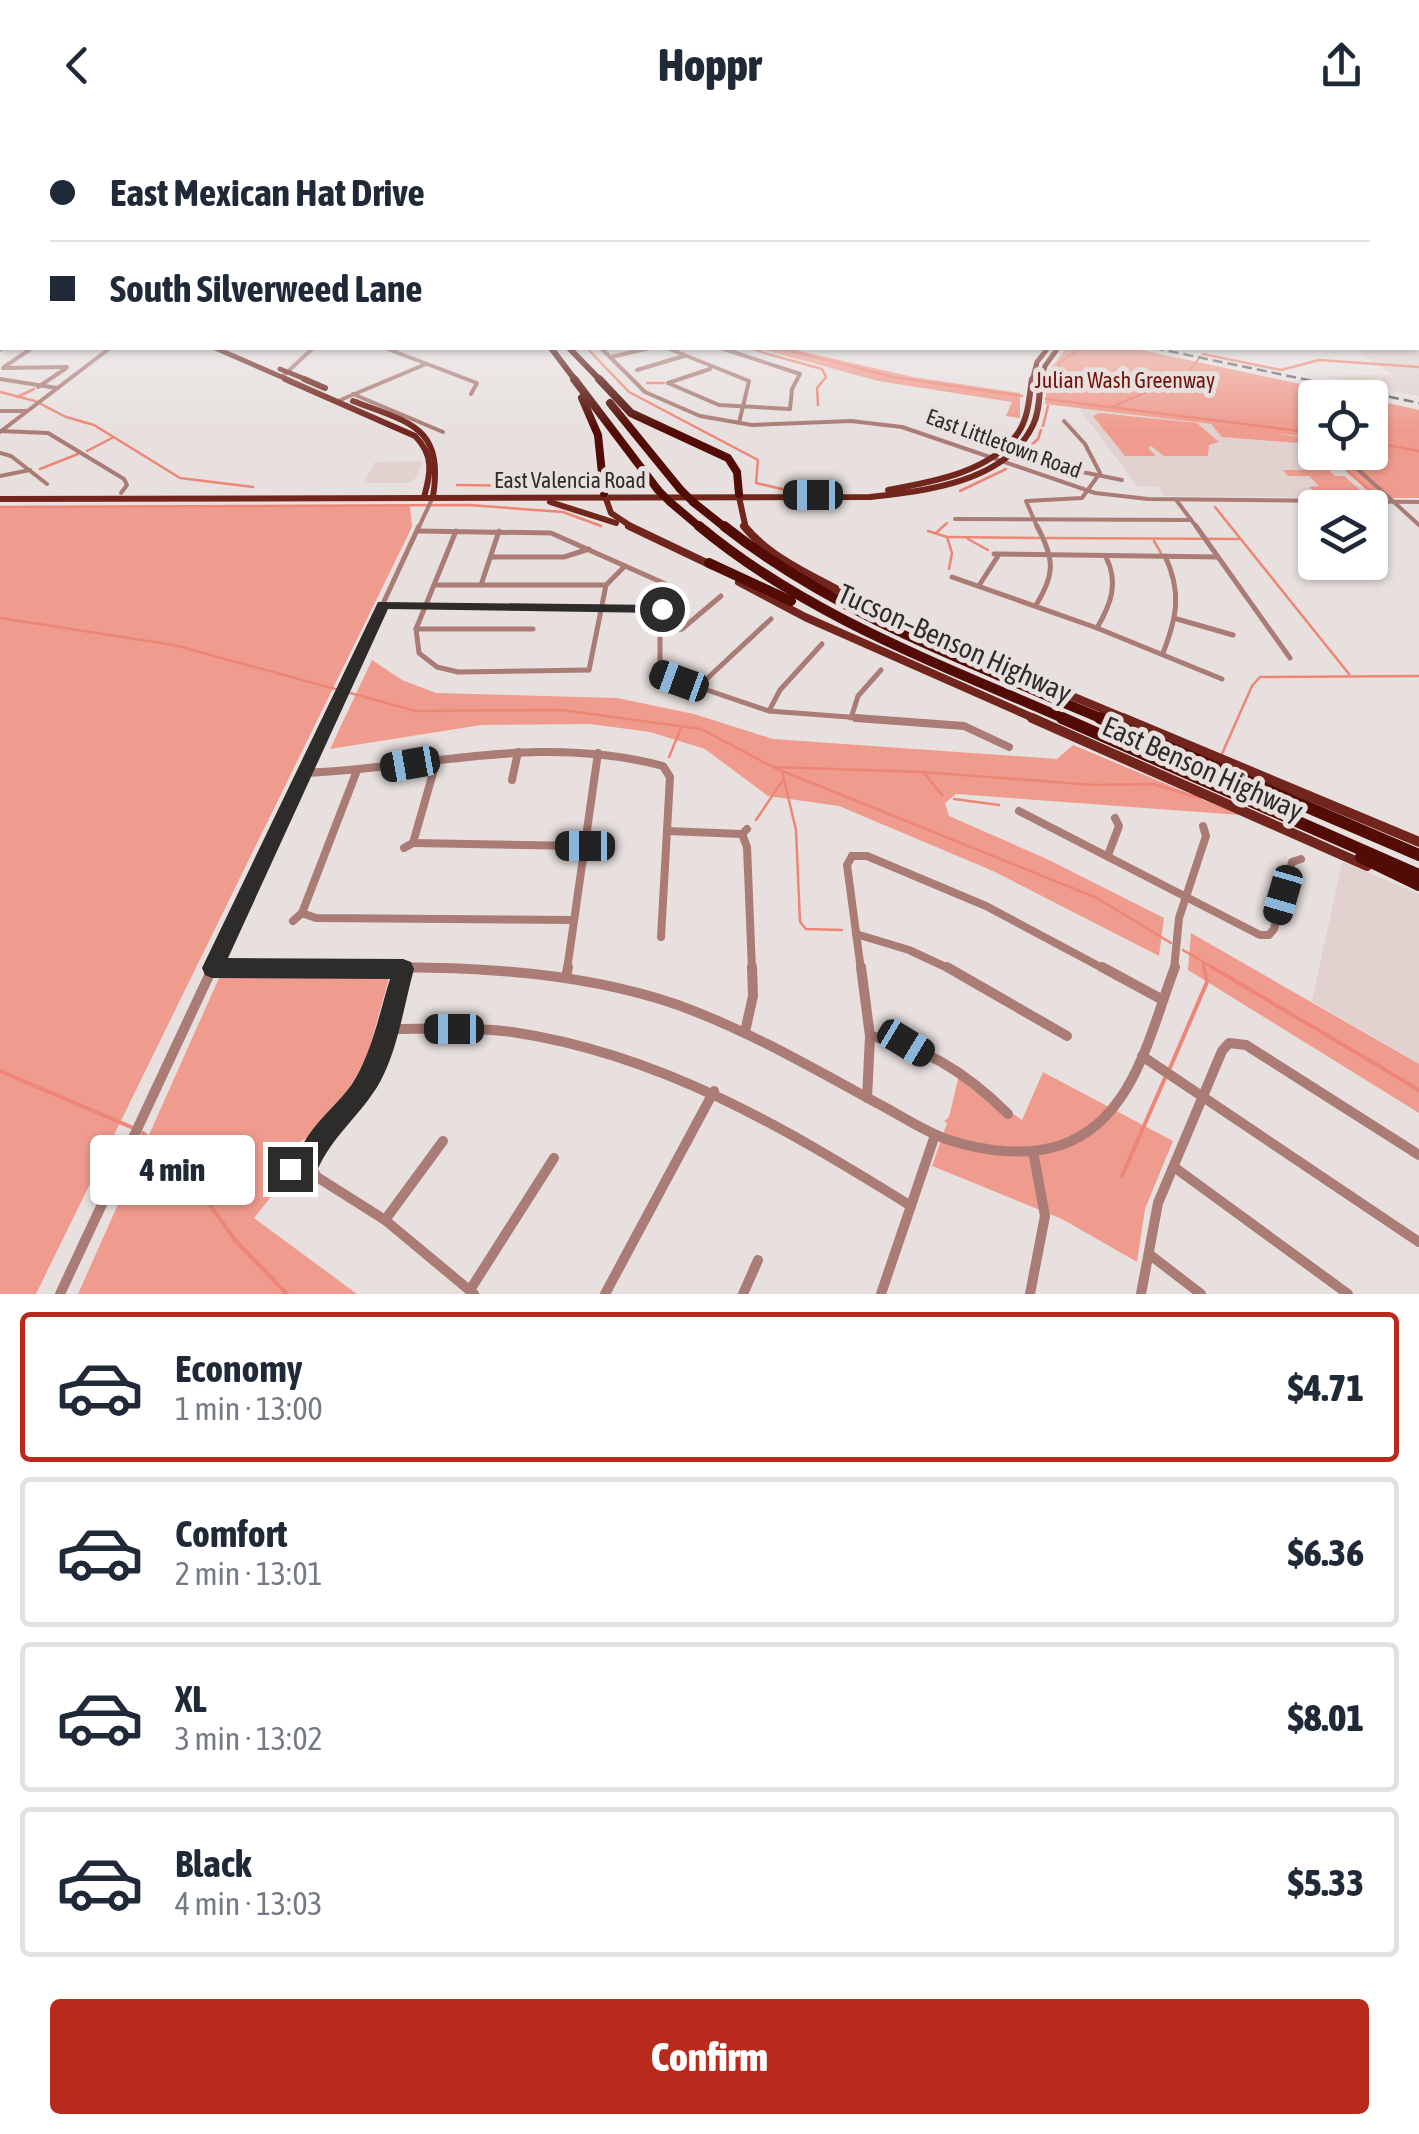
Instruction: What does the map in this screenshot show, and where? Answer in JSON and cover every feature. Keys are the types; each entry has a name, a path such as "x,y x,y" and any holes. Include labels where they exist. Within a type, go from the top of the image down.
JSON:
{"highway":[{"name":"Tucson–Benson Highway","path":"552,350 658,490 723,548 785,590 865,632 1218,791"},
{"name":"Tucson–Benson Highway","path":"570,350 693,502 743,544 824,596 989,672 1229,768 1348,825 1419,848"},
{"path":"570,350 631,413 728,458 738,472 739,497"},
{"path":"563,364 598,432 605,495"},
{"path":"709,563 982,684"},
{"path":"912,628 989,672"},
{"path":"1218,791 1419,874"},
{"path":"1218,791 1419,888"}],"main road":[{"path":"219,350 346,398"},
{"path":"233,350 346,398 423,443 431,461 428,501"},
{"name":"East Valencia Road","path":"739,497 887,490 949,475 991,456 1014,437 1024,422 1034,368 1047,350"},
{"name":"East Valencia Road","path":"0,496 120,493 428,501 605,495 846,500 892,495 964,478 1015,450 1033,426 1042,370 1057,350"},
{"name":"East Valencia Road","path":"0,496 428,501 605,495"},
{"name":"East Benson Highway","path":"605,495 616,518 709,563 799,614 1196,784"},
{"name":"East Benson Highway","path":"739,497 742,524 755,540 813,577 912,628 1203,758"},
{"path":"492,498 572,506 648,536"},
{"name":"East Benson Highway","path":"1229,768 1419,848"}],"street":[{"path":"2,368 29,350"},
{"path":"0,432 107,350"},
{"path":"282,376 290,374 311,350"},
{"path":"390,350 476,383 471,394"},
{"name":"East Littletown Road","path":"603,350 645,392 700,416 739,423 889,424 930,433 1088,492 1176,500 1419,502"},
{"path":"610,358 642,350"},
{"path":"672,350 749,381 739,423"},
{"path":"712,368 668,383 702,400 744,409 790,409 792,389 800,374 727,350"},
{"path":"637,370 685,356"},
{"path":"346,398 427,364"},
{"path":"10,382 32,367"},
{"path":"2,368 66,367 37,388"},
{"path":"0,380 58,388"},
{"path":"346,398 443,432"},
{"path":"0,411 27,412"},
{"path":"1036,605 1054,580 1052,555 1027,500 1082,498 1100,468 1064,421"},
{"path":"0,432 44,431 126,484 120,493"},
{"path":"0,453 48,481 47,484"},
{"path":"1040,454 1097,476 1122,480"},
{"path":"0,476 31,470"},
{"path":"1358,470 1419,525"},
{"path":"1176,500 1290,658"},
{"path":"60,1294 419,528 428,501"},
{"path":"955,519 1191,520"},
{"path":"419,528 551,534 626,565 670,586 673,592"},
{"path":"456,531 416,628 419,653 448,670 591,672 606,586 626,565"},
{"path":"481,585 499,532"},
{"path":"491,557 564,558 590,549"},
{"path":"980,584 996,555 1218,556"},
{"path":"1098,628 1116,581 1106,556"},
{"path":"1164,653 1177,619 1178,589 1166,556"},
{"path":"952,577 1098,628 1222,678"},
{"path":"434,585 606,586"},
{"path":"662,632 682,628 721,596"},
{"path":"382,605 662,607 658,675 769,711 976,729 1009,747"},
{"path":"698,688 771,619"},
{"path":"1177,619 1233,635"},
{"path":"416,628 534,630"},
{"path":"769,711 780,690 822,644"},
{"path":"852,718 858,696 881,670"},
{"path":"936,713 938,724"},
{"path":"304,773 356,773 482,752 598,753 635,758 671,769 661,937"},
{"path":"512,780 518,752"},
{"path":"566,978 598,753"},
{"path":"414,842 412,836 436,760"},
{"path":"292,921 302,913 356,773"},
{"path":"1020,811 1029,820 1108,855 1268,937 1292,862 1301,859"},
{"path":"1108,855 1119,826 1115,818"},
{"path":"212,968 499,971 566,978 644,995 744,1032 935,1135 985,1150 1033,1151 1074,1139 1104,1120 1126,1094 1176,961 1179,918 1206,836 1203,826"},
{"path":"668,831 745,831 753,996 744,1032"},
{"path":"404,848 414,842 585,846"},
{"path":"867,1098 870,1036 847,862 850,852 986,906 1161,999"},
{"path":"302,913 316,918 574,920"},
{"path":"856,934 923,958 1067,1036"},
{"path":"290,1169 308,1162 314,1146 365,1085 389,1029 403,969"},
{"path":"389,1029 508,1031 573,1042 670,1070 714,1091 911,1206"},
{"path":"870,1036 906,1043 988,1092 1008,1114"},
{"path":"1142,1294 1158,1203 1222,1050 1232,1042 1246,1045 1419,1154"},
{"path":"1142,1056 1419,1242"},
{"path":"605,1294 714,1091"},
{"path":"881,1294 935,1135"},
{"path":"385,1220 442,1141"},
{"path":"1030,1294 1045,1216 1033,1151"},
{"path":"308,1162 317,1178 385,1220 472,1292 554,1158"},
{"path":"1174,1167 1348,1294"},
{"path":"1148,1253 1201,1294"},
{"path":"743,1294 758,1260"}],"shaded area":[{"path":"1356,350 1419,350 1419,396 1388,390 1388,380 1322,376 1392,375"},
{"path":"1078,407 1298,436 1298,470 1344,470 1367,490 1298,490 1298,497 1164,496 1158,487 1137,486"},
{"path":"423,461 415,479 408,483 364,483 375,462"},
{"path":"1342,862 1419,894 1419,1064 1312,1001"}],"green space":[{"name":"Julian Wash Greenway","path":"764,350 796,350 913,377 1020,393 1020,418 1006,416 1012,402 878,381"},
{"name":"Julian Wash Greenway","path":"1065,350 1141,350 1298,384 1298,436 1273,433 1298,437 1298,443 1222,437 1211,424 1045,404 1049,370"},
{"path":"1388,403 1419,410 1419,498 1388,498 1388,490 1367,490 1344,470 1388,470"},
{"path":"1099,413 1197,423 1219,442 1209,445 1208,456 1164,456 1151,446 1148,448 1156,456 1125,456 1093,416"},
{"path":"1283,470 1329,470 1335,476 1344,476 1360,490 1313,490 1309,487 1319,486 1309,476 1288,476"},
{"path":"410,506 412,527 36,1294 0,1294 0,508"},
{"path":"372,660 402,680 436,693 617,698 694,714 773,739 1057,759 1073,745 1240,815 956,794 945,803 949,816 1047,859 1164,918 1159,956 993,871 839,806 768,796 705,749 650,732 590,724 481,725 330,749"},
{"path":"1191,933 1419,1064 1419,1113 1188,970"},
{"path":"219,978 389,978 367,1058 348,1090 308,1137 283,1152 275,1170 275,1192 254,1218 357,1294 78,1294"},
{"path":"1043,1072 1173,1141 1145,1209 1137,1262 1062,1219 932,1166 959,1075 1022,1120"}],"waterway":[{"path":"589,350 629,392 758,460 756,483 782,489"},
{"path":"756,350 762,352"},
{"path":"788,350 893,377 1022,396"},
{"path":"1053,385 1059,363 1077,350"},
{"path":"764,353 822,369 826,377 817,388 818,405"},
{"path":"1203,354 1281,370 1319,360 1419,367"},
{"path":"1114,406 1186,375 1200,357"},
{"path":"647,383 664,383"},
{"path":"18,397 34,389"},
{"path":"0,392 18,397"},
{"path":"18,397 94,425 180,478 253,487"},
{"path":"1046,399 1298,431"},
{"path":"1043,426 1048,406"},
{"path":"1015,460 1038,439 1041,430"},
{"path":"87,451 112,438"},
{"path":"1388,445 1419,451"},
{"path":"40,469 78,454"},
{"path":"960,491 1006,469"},
{"path":"1348,471 1369,490"},
{"path":"457,485 595,487"},
{"path":"0,507 469,505 563,512 601,526"},
{"path":"1215,507 1349,674"},
{"path":"937,532 947,523"},
{"path":"928,531 947,537"},
{"path":"947,537 1039,538"},
{"path":"947,537 952,553 949,569"},
{"path":"1047,538 1240,539"},
{"path":"968,539 988,550"},
{"path":"1154,541 1161,553"},
{"path":"0,618 174,645 416,711 562,710 701,729 773,767 923,772 1093,785 1153,784 1200,798"},
{"path":"1221,756 1252,686 1260,677 1419,676"},
{"path":"669,757 681,728"},
{"path":"775,768 1097,898 1171,943"},
{"path":"782,771 796,830 800,922 806,929 842,930"},
{"path":"924,773 942,795"},
{"path":"756,820 783,780"},
{"path":"954,799 999,805"},
{"path":"1183,950 1217,970"},
{"path":"1203,963 1204,970"},
{"path":"1170,1068 1207,982 1204,967"},
{"path":"1212,967 1419,1090"},
{"path":"0,1071 131,1127"},
{"path":"1122,1176 1165,1078"},
{"path":"143,1133 189,1176 235,1240 287,1294"}],"railway":[{"path":"1164,350 1419,403"}],"route":[{"path":"290,1169 308,1162 314,1146 357,1097 374,1070 389,1029 403,969 212,968 382,605 662,609"}]}
